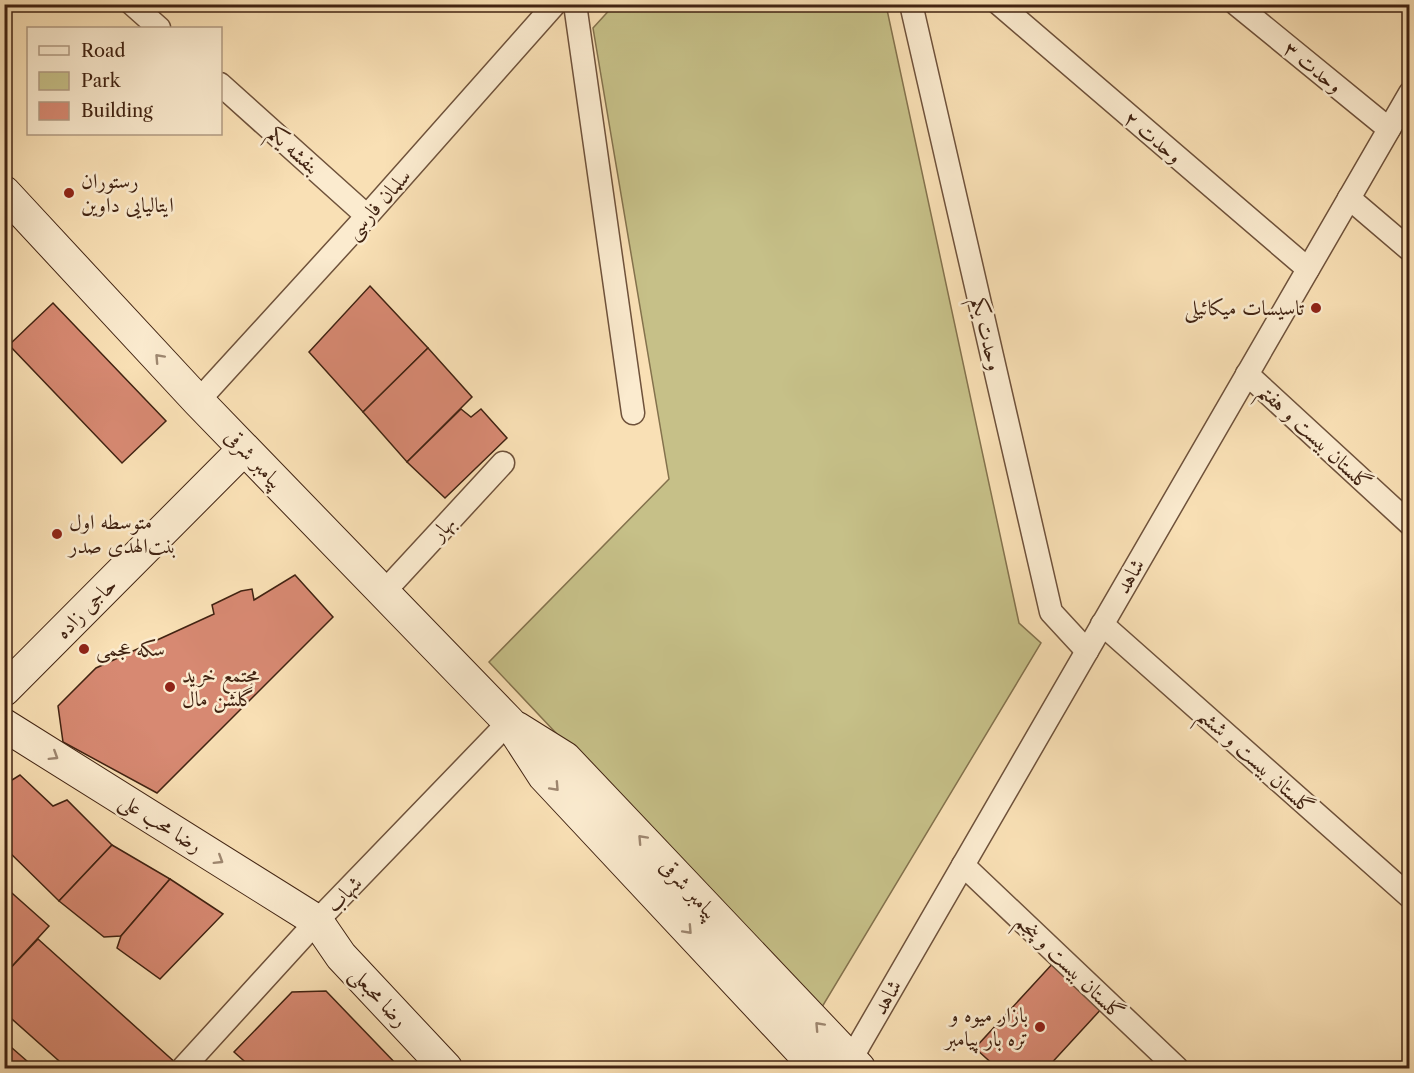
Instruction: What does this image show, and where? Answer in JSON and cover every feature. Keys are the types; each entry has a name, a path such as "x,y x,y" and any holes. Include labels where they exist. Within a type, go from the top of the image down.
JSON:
{"street":[{"path":"132,4 158,27"},
{"name":"سلمان فارسی","path":"198,401 367,216 555,4"},
{"path":"575,4 633,413"},
{"name":"وحدت یکم","path":"911,4 1052,612 1087,651"},
{"name":"وحدت ۲","path":"999,4 1308,269"},
{"name":"وحدت ۳","path":"1236,4 1389,129"},
{"name":"بنفشه یکم","path":"222,86 367,216"},
{"name":"شاهد","path":"851,1066 963,865 1410,93"},
{"name":"پیامبر شرقی","path":"4,192 198,401 509,722 544,776 817,1068"},
{"path":"1349,198 1410,250"},
{"name":"گلستان بیست و هفتم","path":"1247,375 1410,524"},
{"name":"حاجی زاده","path":"4,690 244,448"},
{"name":"بهار","path":"383,592 503,463"},
{"name":"گلستان بیست و ششم","path":"1102,624 1410,897"},
{"name":"پیامبر شرقی","path":"509,722 566,758 851,1066"},
{"name":"شهاب","path":"183,1068 317,921 509,722"},
{"name":"رضا محب علی","path":"4,725 317,921"},
{"name":"گلستان بیست و پنجم","path":"963,865 1177,1068"},
{"name":"رضا محبعلی","path":"317,921 341,957 446,1068"}],"green space":[{"path":"614,5 886,5 1019,623 1041,643 819,1012 489,662 669,479 593,28"}],"building":[{"path":"370,286 428,348 363,412 309,352"},
{"path":"53,303 166,421 122,463 9,345"},
{"path":"428,348 472,397 407,462 363,412"},
{"path":"461,409 471,417 481,409 507,438 445,498 407,462"},
{"name":"مجتمع خرید گلشن مال","path":"295,575 333,617 157,793 63,742 58,706 96,668 214,614 212,605 241,591 252,589 254,600"},
{"path":"20,775 53,806 67,800 112,845 59,901 4,847 4,785"},
{"path":"112,845 170,879 121,936 104,937 59,901"},
{"path":"170,879 223,914 160,979 117,948 121,936"},
{"path":"4,886 49,926 4,975"},
{"path":"38,939 178,1065 175,1068 67,1068 4,1012 4,975"},
{"name":"بازار میوه و تره بار پیامبر","path":"1055,961 1104,1006 1047,1068 997,1068 975,1048"},
{"path":"326,991 400,1068 252,1068 234,1052 292,992"},
{"path":"4,1041 35,1068 4,1068"}],"place":[{"name":"رستوران ایتالیایی داوین","path":"69,193"},
{"name":"تاسیسات میکائیلی","path":"1316,308"},
{"name":"متوسطه اول بنت‌الهدی صدر","path":"57,534"},
{"name":"سکه عجمی","path":"84,649"},
{"name":"مجتمع خرید گلشن مال","path":"170,687"},
{"name":"بازار میوه و تره بار پیامبر","path":"1040,1027"}]}
